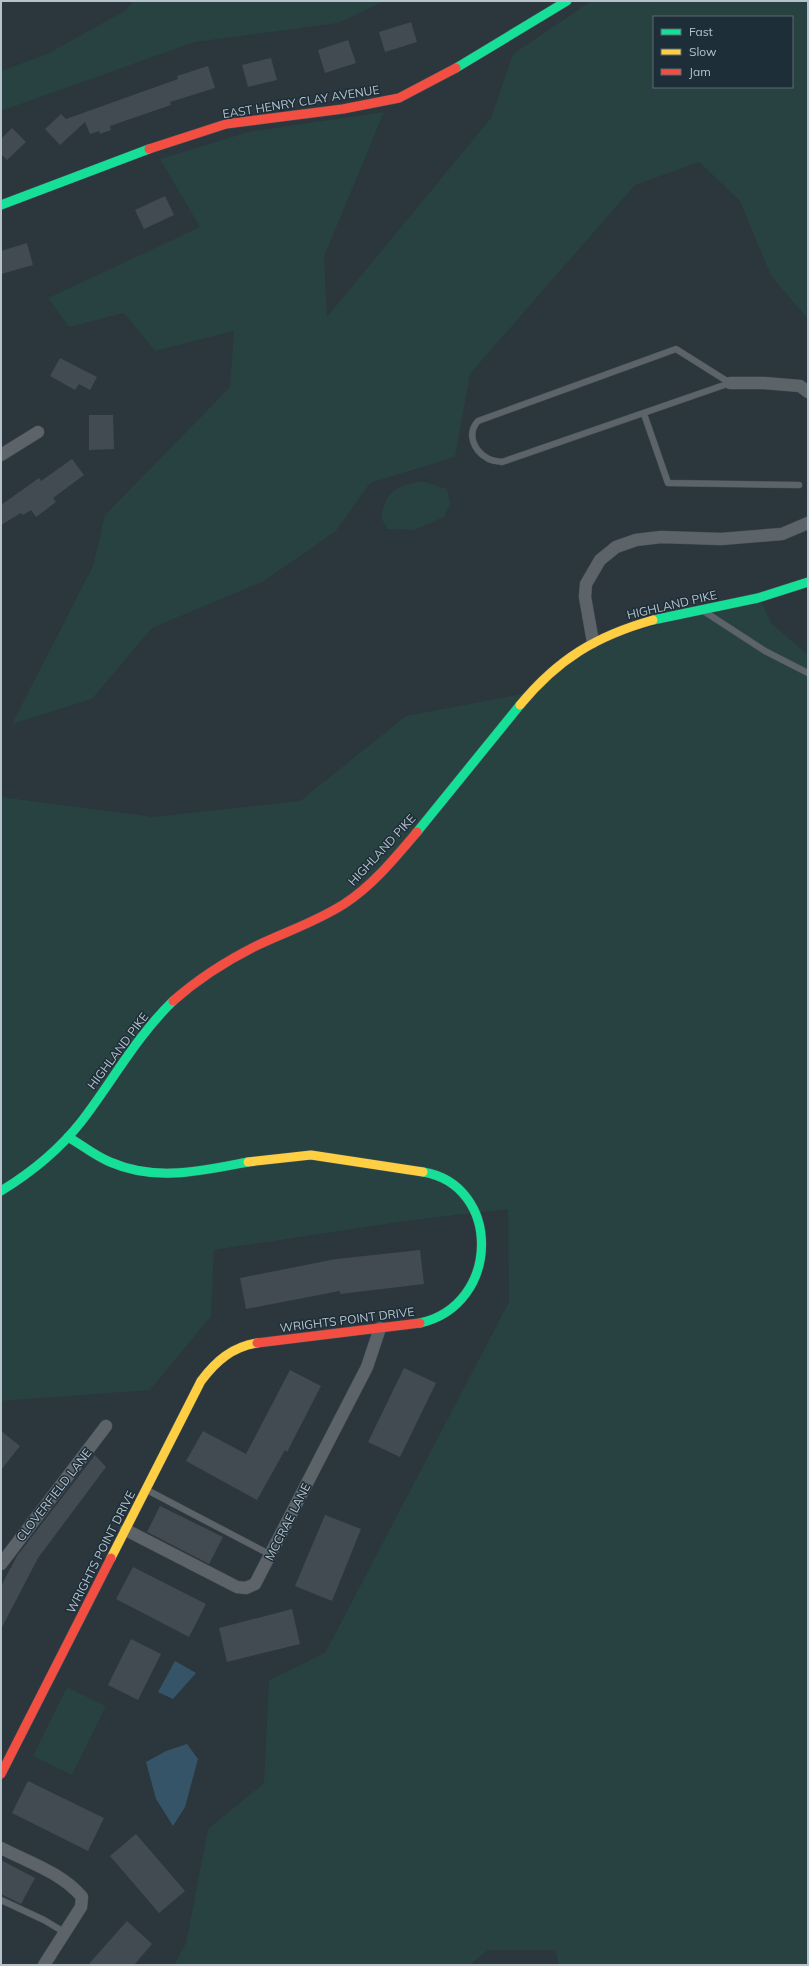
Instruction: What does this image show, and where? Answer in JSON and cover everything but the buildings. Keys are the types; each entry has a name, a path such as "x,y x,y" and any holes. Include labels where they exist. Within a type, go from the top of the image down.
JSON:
{"street":[{"name":"EAST HENRY CLAY AVENUE","path":"1,205 162,144 226,124 343,109 399,98 442,77 567,1"},
{"path":"730,383 764,383 800,386 808,392"},
{"path":"1,455 38,432"},
{"path":"593,642 585,597 586,584 600,560 616,547 636,540 661,537 721,539 782,534 808,523"},
{"name":"HIGHLAND PIKE","path":"1,1191 20,1180 52,1154 68,1137 140,1039 172,1002 199,979 227,961 266,941 320,919 354,898 370,883 419,830 477,762 525,699 561,663 593,642 612,633 654,619 760,598 808,582"},
{"name":"WRIGHTS POINT DRIVE","path":"1,1774 201,1381 209,1369 233,1350 249,1344 340,1332 410,1326 438,1318 459,1306 470,1292 476,1278 483,1252 481,1228 473,1207 461,1191 445,1178 436,1174 343,1158 311,1155 268,1159 180,1174 152,1174 138,1172 109,1162 68,1137"},
{"name":"MCCRAE LANE","path":"126,1530 237,1587 246,1588 255,1584 368,1367 380,1328"},
{"name":"CLOVERFIELD LANE","path":"1,1564 106,1426"},
{"path":"1,1848 61,1878 74,1887 82,1897 81,1907 44,1965"}],"lane":[{"path":"676,349 730,383 502,462 488,459 477,450 471,434 472,427 478,421 676,349"},
{"path":"644,414 668,483 799,485"},
{"path":"702,610 765,651 808,673"},
{"path":"146,1490 271,1555"},
{"path":"1,1900 44,1920 64,1932"}],"green space":[{"path":"133,1 385,1 338,23 195,42 1,111 1,71 49,53 126,10"},
{"path":"591,1 808,1 808,319 771,276 740,201 699,162 635,185 470,374 455,457 370,483 336,531 264,581 152,628 92,699 12,724 93,566 105,515 230,387 234,331 155,351 124,313 69,327 48,298 200,227 160,159 248,132 384,112 324,257 327,317 491,118 513,54"},
{"path":"422,481 447,489 450,504 444,517 414,530 388,529 381,518 389,495 406,485"},
{"path":"760,598 771,623 808,655 808,1965 559,1965 555,1950 488,1950 470,1965 174,1965 186,1943 208,1829 264,1783 269,1680 325,1653 509,1302 508,1209 405,1221 214,1250 211,1316 150,1390 1,1401 1,797 153,817 300,801 406,716 532,692 593,642"},
{"path":"67,1687 106,1706 72,1775 33,1756"}],"water":[{"path":"175,1661 196,1673 173,1699 158,1692"},
{"path":"187,1744 198,1759 185,1807 173,1826 156,1799 146,1762 166,1751"}],"traffic: fast":[{"path":"456,68 567,1"},
{"path":"1,205 149,149"},
{"path":"653,620 758,598 808,582"},
{"path":"417,832 520,705"},
{"path":"1,1191 44,1160 64,1142 81,1122 147,1029 173,1001"},
{"path":"68,1137 104,1160 144,1172 179,1173 213,1169 248,1162"},
{"path":"420,1323 447,1312 466,1294 477,1271 482,1246 478,1221 467,1199 449,1181 423,1172"}],"traffic: slow":[{"path":"520,705 549,675 579,651 632,626 653,620"},
{"path":"248,1162 311,1155 423,1172"},
{"path":"111,1558 201,1381 225,1356 240,1348 257,1343"}],"traffic: jam":[{"path":"149,149 226,124 343,109 399,98 456,68"},
{"path":"173,1001 202,978 234,958 256,946 323,916 344,904 374,880 417,832"},
{"path":"257,1343 420,1323"},
{"path":"1,1774 111,1558"}]}
